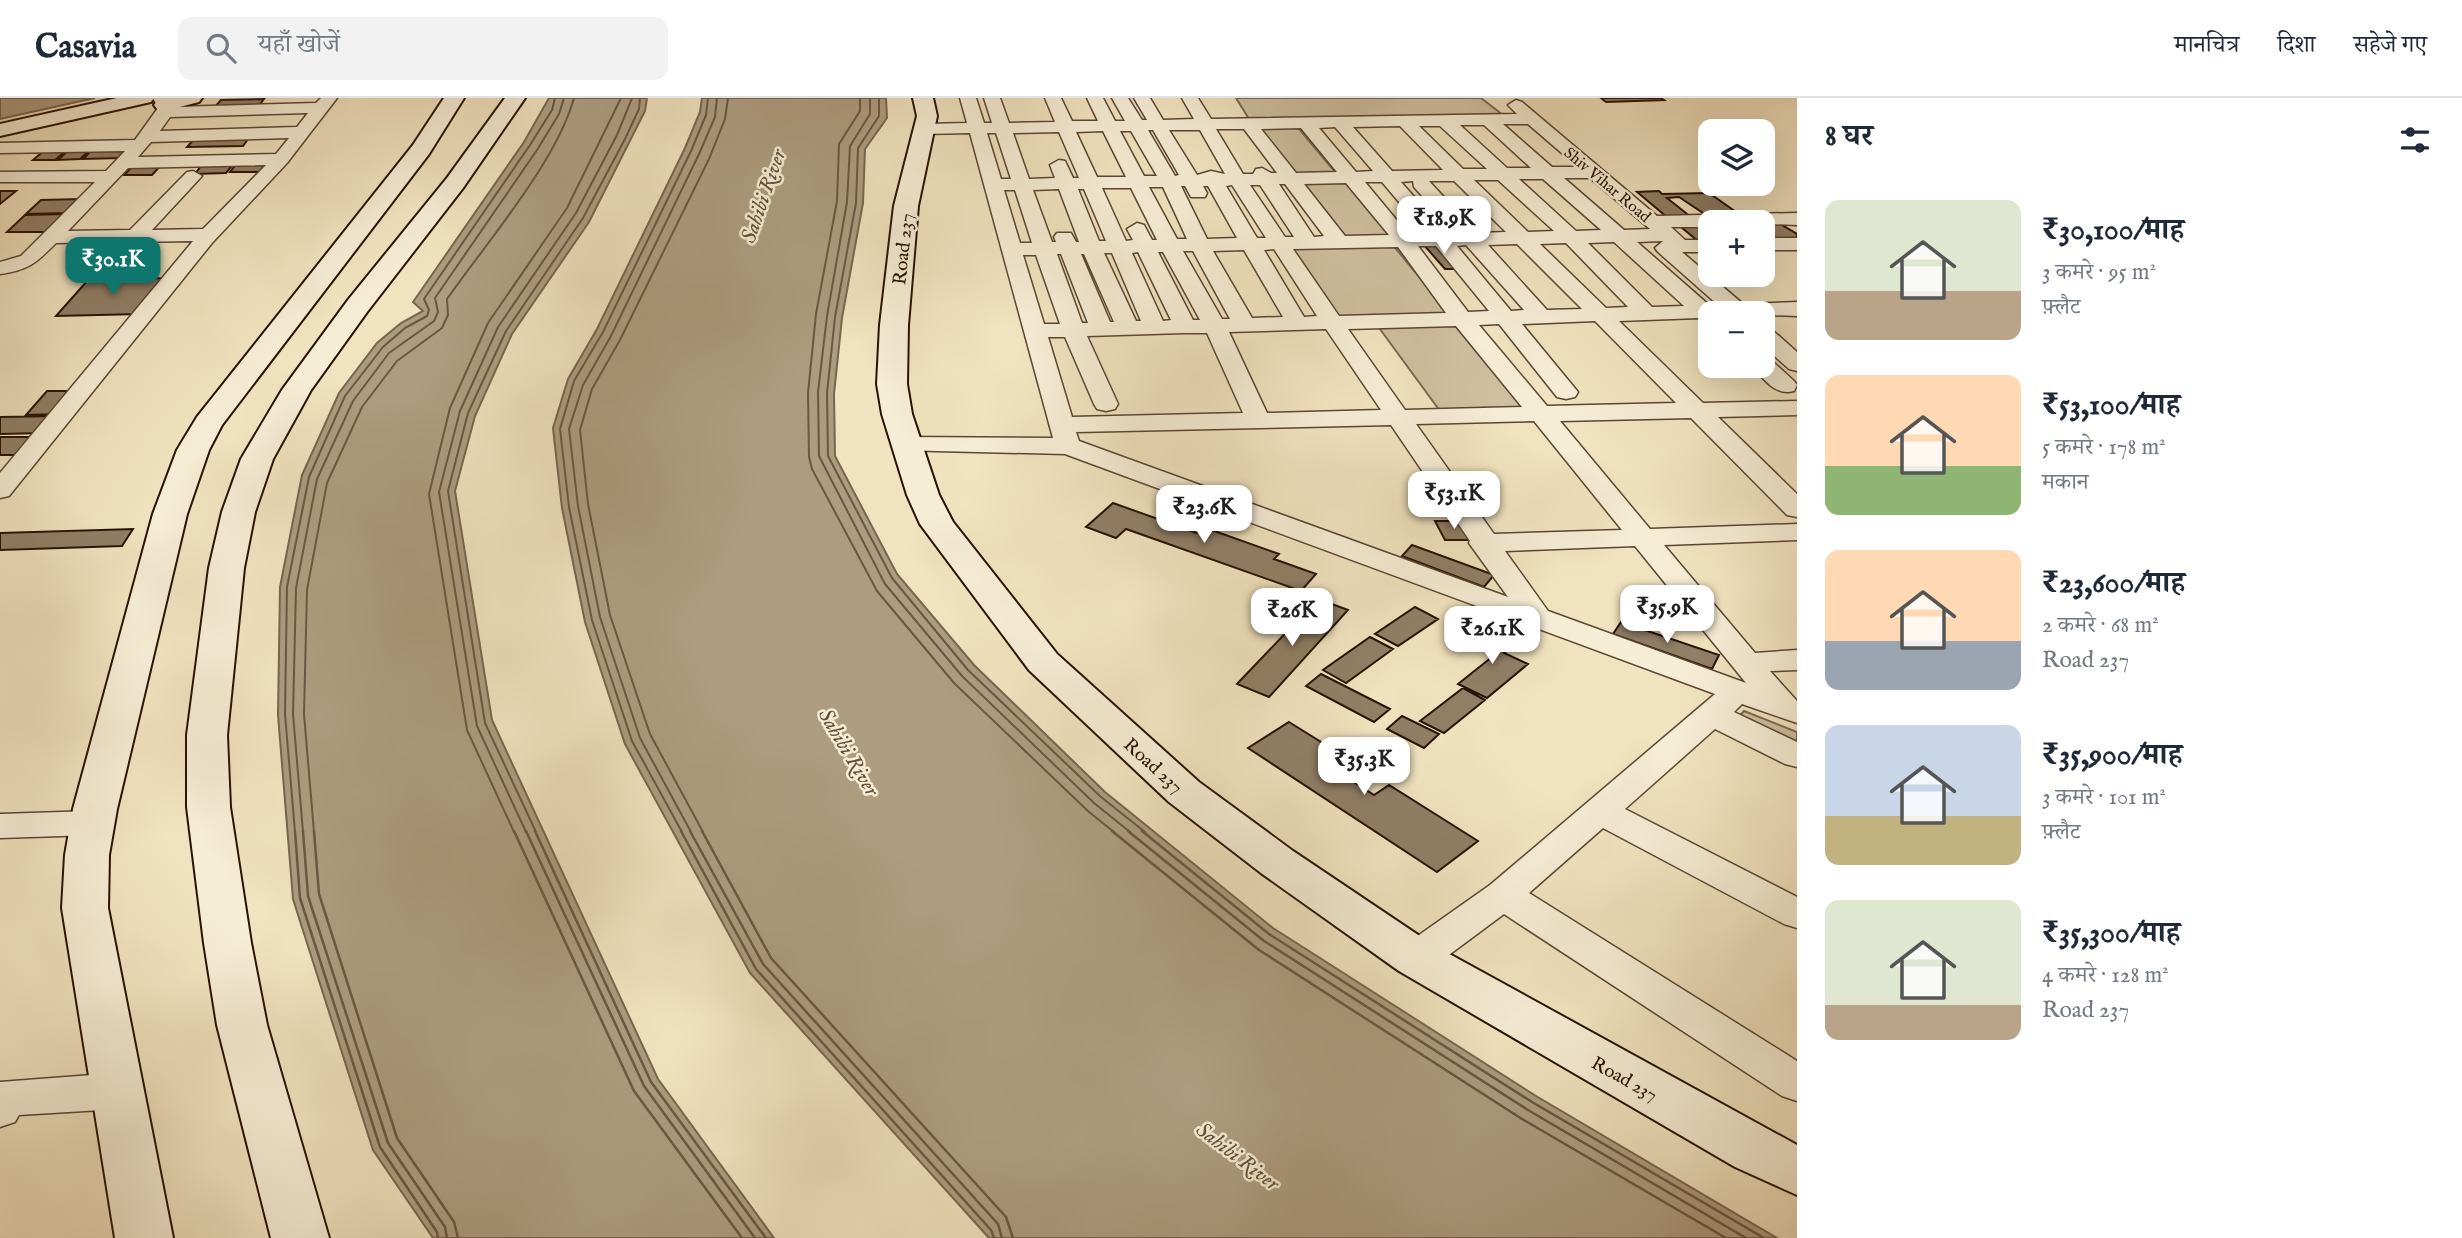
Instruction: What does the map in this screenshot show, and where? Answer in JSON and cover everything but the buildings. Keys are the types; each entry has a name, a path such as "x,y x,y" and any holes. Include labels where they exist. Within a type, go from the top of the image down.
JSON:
{"street":[{"path":"0,130 144,98"},
{"path":"0,268 15,266 28,260 51,237 128,156 163,105 192,98"},
{"path":"144,1238 85,908 92,822 170,514 193,450 215,413 421,149 454,98"},
{"path":"300,1238 244,1033 230,968 207,803 206,759 220,603 246,490 268,436 305,377 366,292 478,155 515,98"},
{"path":"968,98 1065,435"},
{"path":"992,98 1073,330 1106,404"},
{"path":"1054,98 1155,328"},
{"path":"1075,98 1137,181 1215,326 1258,420"},
{"path":"1095,98 1098,126 1116,182 1144,246 1185,327"},
{"path":"1120,98 1169,180 1200,245 1245,325"},
{"path":"1142,98 1241,267"},
{"path":"1162,98 1178,124 1281,243 1332,323 1537,618"},
{"path":"1190,98 1265,178 1308,243"},
{"path":"1507,98 1523,119 1584,172 1698,261"},
{"path":"163,105 325,103"},
{"path":"0,490 209,235 281,159 325,103"},
{"path":"1026,103 1066,183 1091,247 1128,328"},
{"path":"924,114 978,128 1523,119"},
{"name":"Road 237","path":"924,114 906,206 892,350 892,384 905,445 937,524 1043,662 1184,792 1277,862 1416,958 1534,1027 1797,1171"},
{"path":"1478,119 1549,172 1698,307"},
{"path":"1478,119 1524,173 1678,314"},
{"path":"1403,120 1480,173 1626,315"},
{"path":"1403,120 1495,239"},
{"path":"1444,120 1571,237 1648,314"},
{"path":"1339,121 1442,240 1566,392"},
{"path":"1362,121 1542,317"},
{"path":"1305,122 1404,241 1462,319 1644,538 1764,696 1797,756"},
{"path":"1215,123 1225,179 1252,244 1297,323"},
{"path":"1248,123 1339,242"},
{"path":"1036,127 1035,155 1043,184 1102,329"},
{"path":"0,177 302,132"},
{"path":"0,148 128,156 281,159"},
{"path":"0,161 128,156"},
{"path":"995,185 1350,175 1584,172"},
{"path":"1446,174 1518,248 1602,316 1797,509"},
{"path":"135,236 193,176"},
{"path":"1013,249 1495,239 1518,248 1545,238 1663,235 1797,219"},
{"path":"51,237 209,235"},
{"path":"1663,235 1698,243"},
{"path":"1663,235 1737,301"},
{"path":"1775,244 1797,244"},
{"path":"1775,249 1797,263"},
{"path":"1727,287 1740,301"},
{"path":"1554,297 1573,316"},
{"path":"1261,301 1274,324"},
{"path":"1775,313 1797,309"},
{"path":"1036,331 1698,315"},
{"path":"1775,330 1797,344"},
{"path":"1775,339 1797,364"},
{"path":"1775,378 1792,397"},
{"path":"905,445 1258,420 1699,410 1792,397"},
{"path":"1065,435 1537,618 1764,696"},
{"path":"1483,543 1797,532"},
{"path":"1416,958 1503,895 1600,811 1764,696 1797,660"},
{"path":"1600,811 1797,914"},
{"path":"0,826 92,822"},
{"path":"1503,895 1797,1083"},
{"path":"2,1102 118,1091"}],"shaded area":[{"path":"1236,98 1481,98 1503,115 1249,119"},
{"path":"1295,124 1336,173 1291,174 1253,125"},
{"path":"1342,177 1392,237 1343,238 1297,178"},
{"path":"1392,244 1449,313 1338,317 1290,247"},
{"path":"1453,323 1524,408 1440,411 1377,325"},
{"path":"1744,711 1797,732 1797,749 1736,720"}],"water":[{"path":"0,98 95,98 0,119"},
{"path":"549,98 647,98 645,111 589,222 512,334 475,416 455,491 492,720 658,1079 774,1238 433,1238 373,1150 293,899 278,715 280,587 302,475 339,393 377,343 401,323 423,311 413,302 524,142"},
{"name":"Sahibi River","path":"702,98 886,98 887,118 865,149 863,203 842,318 834,394 835,456 897,574 974,665 1105,792 1273,928 1536,1096 1777,1238 989,1238 750,973 625,744 585,622 562,508 553,428 568,379 597,329 685,148 700,112"}]}
